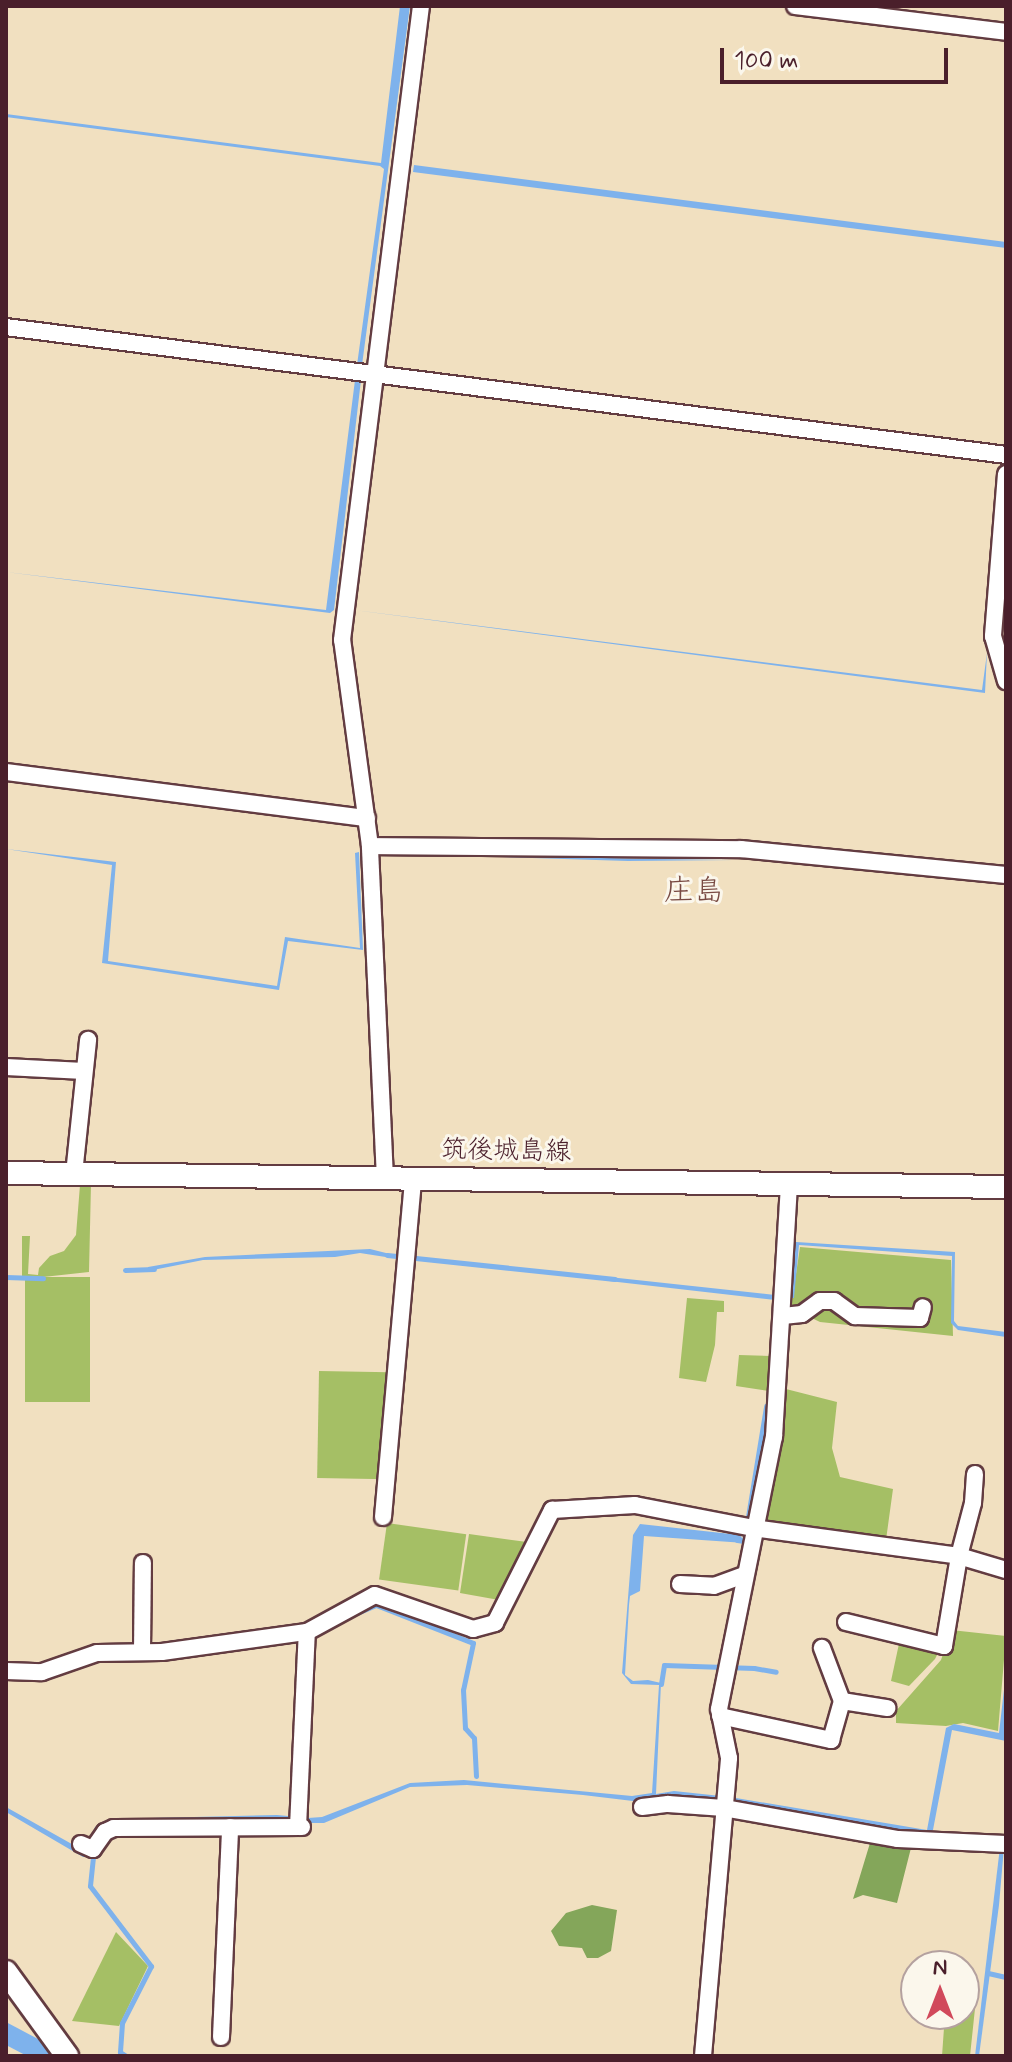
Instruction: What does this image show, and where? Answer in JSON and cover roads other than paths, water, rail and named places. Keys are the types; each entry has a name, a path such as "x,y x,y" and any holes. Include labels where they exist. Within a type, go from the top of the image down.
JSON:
{"main road":[{"name":"筑後城島線","path":"6,1173 1006,1187"},
{"path":"6,1972 63,2051"}],"street":[{"path":"385,1179 370,846 342,640 421,6"},
{"path":"795,6 1006,32"},
{"path":"6,327 1006,455"},
{"path":"1006,474 993,636 1006,681"},
{"path":"6,772 367,818"},
{"path":"370,846 741,849 1006,875"},
{"path":"74,1174 88,1040"},
{"path":"6,1067 84,1071"},
{"path":"383,1517 413,1179"},
{"path":"703,2056 729,1758 720,1716 753,1528 774,1437 789,1184"},
{"path":"783,1316 802,1314 820,1301 834,1301 855,1316 920,1318 923,1307"},
{"path":"846,1622 944,1646 959,1556 973,1503 975,1474"},
{"path":"6,1671 42,1672 97,1653 142,1652 307,1632 375,1595 473,1629 495,1623 552,1510 635,1505 753,1528 959,1556 1006,1570"},
{"path":"142,1652 143,1563"},
{"path":"680,1584 714,1586 744,1575"},
{"path":"81,1844 93,1849 105,1832 114,1828 300,1827 307,1632"},
{"path":"720,1716 831,1740 842,1701 822,1648"},
{"path":"842,1701 887,1708"},
{"path":"642,1807 668,1804 724,1808 898,1833 1006,1844"},
{"path":"221,2037 230,1827"}],"water":[{"path":"400,6 410,6 362,365 357,365 384,169 380,166 6,117 6,114 381,163"},
{"path":"414,165 1006,242 1006,248 413,172"},
{"path":"355,380 361,380 334,610 330,613 6,572 326,610"},
{"path":"354,610 982,690 987,653 985,693"},
{"path":"6,849 116,862 108,961 277,986 285,937 360,948 355,853 359,852 363,950 288,941 279,990 102,963 112,865"},
{"path":"380,853 654,859 734,860 628,861"},
{"path":"796,1242 955,1252 954,1321 958,1326 1006,1332 1006,1337 958,1330 951,1323 952,1256 799,1245 794,1298 790,1298"},
{"path":"370,1249 394,1255 392,1258 360,1253 335,1257 203,1260 148,1271 148,1267 205,1257"},
{"path":"609,1277 775,1295 775,1300 609,1281"},
{"path":"640,1524 740,1535 745,1543 644,1536 640,1591 630,1596 625,1675 633,1681 661,1683 656,1794 674,1791 730,1797 927,1830 946,1728 954,1724 999,1733 1006,1672 1006,1741 952,1730 933,1830 925,1836 583,1795 467,1785 410,1787 324,1823 309,1823 308,1818 322,1817 410,1783 464,1780 632,1796 652,1793 659,1685 631,1684 622,1673 633,1535"},
{"path":"6,1807 86,1852 95,1827 110,1819 277,1815 288,1816 288,1821 97,1835 91,1857 83,1857 6,1812"},
{"path":"1000,1847 1004,1847 979,2056 975,2056"},
{"path":"6,2022 70,2056 27,2056 6,2045"}],"waterway":[{"path":"387,1255 615,1279"},
{"path":"125,1270 154,1269"},
{"path":"6,1277 43,1278"},
{"path":"737,1540 744,1541 766,1406"},
{"path":"357,1613 376,1605 473,1643 463,1690 465,1728 474,1738 476,1776"},
{"path":"661,1684 664,1665 754,1668 776,1672"},
{"path":"89,1855 93,1857 90,1886 151,1966 122,2023 120,2052 126,2056"},
{"path":"988,1973 1006,1977"}],"district":[{"name":"庄島","path":"694,892"}]}
